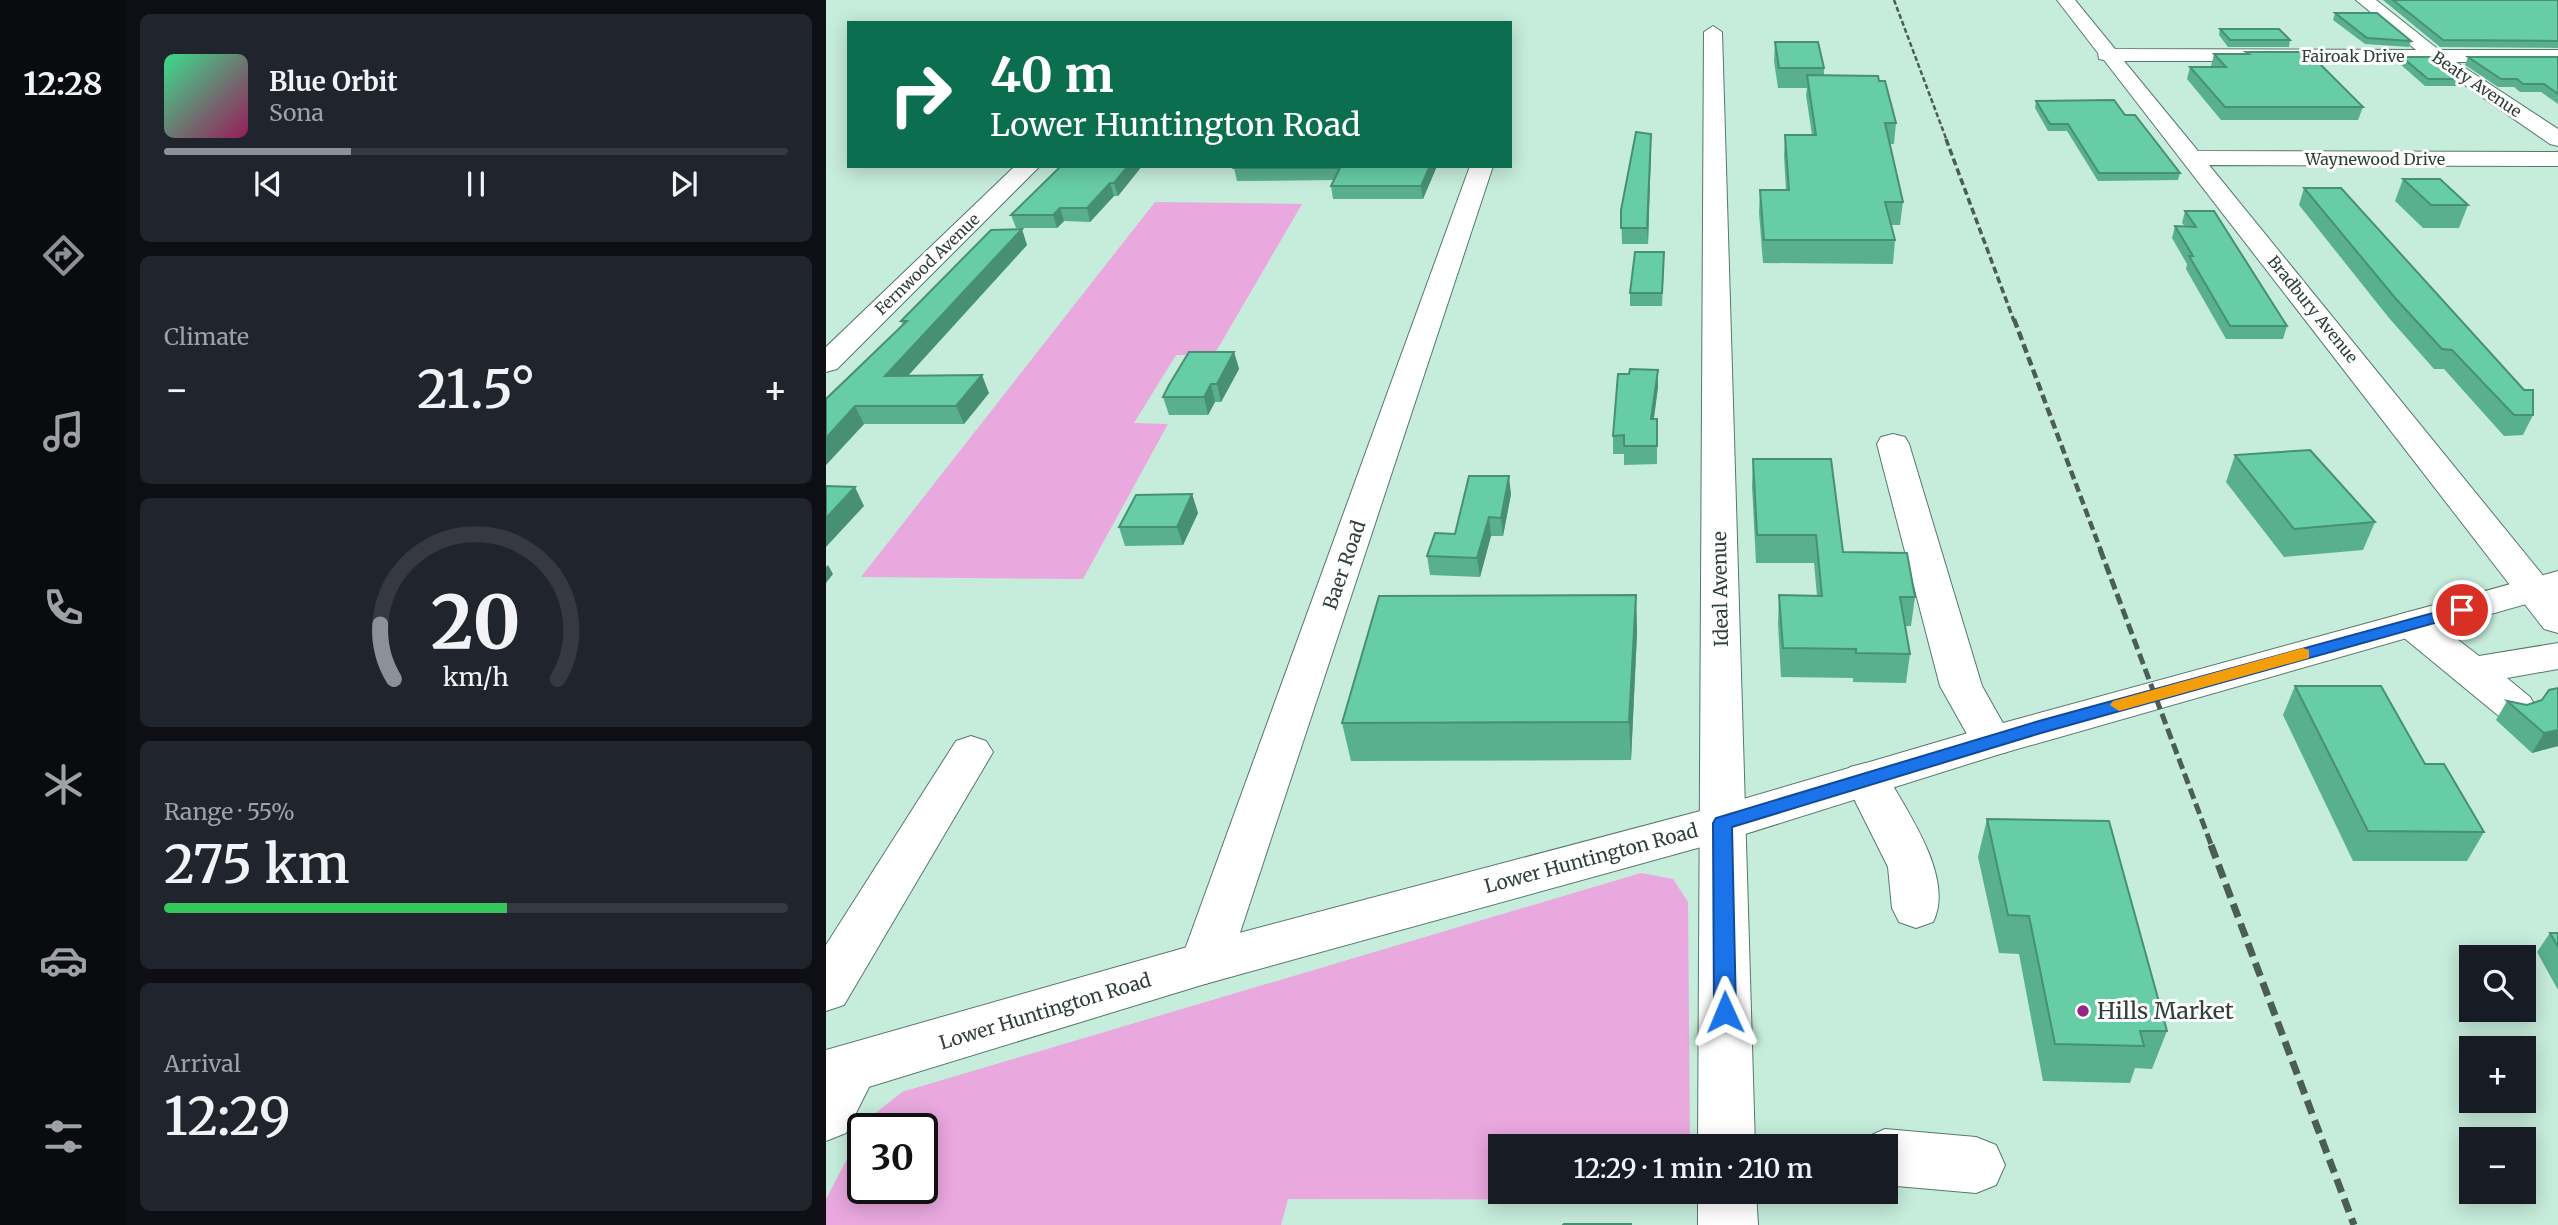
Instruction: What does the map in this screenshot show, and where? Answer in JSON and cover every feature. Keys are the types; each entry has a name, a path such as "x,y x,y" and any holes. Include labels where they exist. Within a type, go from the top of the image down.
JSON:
{"street":[{"name":"Bradbury Avenue","path":"2066,0 2106,55 2551,598"},
{"name":"Beaty Avenue","path":"2365,0 2435,56 2558,139"},
{"name":"Ideal Avenue","path":"1713,32 1727,1134"},
{"name":"Fairoak Drive","path":"2106,55 2558,56"},
{"name":"Waynewood Drive","path":"2193,158 2558,159"},
{"name":"Fernwood Avenue","path":"826,363 1026,168"},
{"name":"Baer Road","path":"1205,963 1481,168"},
{"path":"1894,444 1961,686 1992,741"},
{"name":"Lower Huntington Road","path":"839,1072 1205,963 1723,823 1992,741 2412,624 2551,598"},
{"path":"2412,624 2515,707"},
{"path":"2471,671 2558,656"},
{"path":"826,989 971,752"},
{"path":"1866,779 1912,867 1916,908"},
{"path":"826,1115 839,1072"},
{"path":"1898,1158 1976,1165"},
{"path":"1727,1204 1728,1225"}],"shaded area":[{"path":"1155,202 1302,204 1214,355 1176,355 1134,423 1168,424 1083,579 861,577"},
{"path":"1641,873 1673,879 1688,902 1690,1134 1488,1134 1488,1199 1288,1199 1281,1225 826,1225 826,1199 847,1159 847,1204 938,1204 938,1113 876,1113 902,1092"}],"building":[{"path":"2393,0 2558,0 2558,41 2443,40"},
{"path":"2335,13 2377,13 2411,41 2367,38"},
{"path":"2220,29 2279,29 2290,40 2230,40"},
{"path":"1775,42 1818,42 1824,68 1779,68"},
{"path":"2246,52 2308,52 2363,107 2225,107 2190,67 2226,67 2214,54 2249,54"},
{"path":"2402,57 2431,57 2464,79 2428,79"},
{"path":"2468,57 2558,57 2558,94 2544,84 2523,84 2517,79 2501,79"},
{"path":"1807,75 1878,76 1879,81 1885,81 1896,123 1885,123 1903,202 1885,202 1895,240 1764,240 1760,190 1789,190 1785,135 1816,135"},
{"path":"2114,100 2125,115 2135,115 2180,173 2099,173 2068,124 2050,124 2036,101"},
{"path":"1636,132 1651,134 1647,228 1621,228 1621,210"},
{"path":"1059,168 1126,168 1087,208 1060,208 1053,215 1011,215"},
{"path":"1340,168 1429,168 1421,186 1331,186"},
{"path":"2403,179 2440,179 2468,205 2431,205"},
{"path":"2304,188 2341,188 2524,390 2533,390 2533,415 2514,415 2452,350 2442,349 2396,299"},
{"path":"2185,211 2214,211 2287,326 2230,326 2189,256 2193,256 2175,226 2196,227"},
{"path":"1022,229 885,376 982,375 956,406 855,406 826,438 826,399 907,321 901,321 991,230"},
{"path":"1635,252 1664,252 1662,293 1630,293"},
{"path":"1189,352 1234,352 1217,384 1211,384 1204,397 1163,397 1169,385"},
{"path":"1630,369 1658,370 1651,419 1657,419 1657,446 1624,446 1624,435 1613,436 1618,374 1629,374"},
{"path":"2310,450 2375,522 2294,529 2235,455"},
{"path":"1753,459 1831,459 1843,552 1907,553 1915,597 1900,597 1910,654 1856,653 1856,649 1783,648 1779,595 1822,596 1816,535 1757,535"},
{"path":"1469,476 1509,476 1501,518 1489,517 1477,558 1427,556 1435,533 1455,534"},
{"path":"826,486 855,487 826,518"},
{"path":"1192,494 1177,527 1119,527 1136,495"},
{"path":"1636,595 1629,722 1342,723 1379,596"},
{"path":"2295,686 2381,686 2425,764 2444,764 2484,832 2368,831"},
{"path":"2558,688 2558,730 2544,733 2507,701 2527,705 2542,700 2549,690"},
{"name":"Hills Market","path":"1987,819 2109,821 2167,1031 2140,1031 2144,1046 2055,1044 2029,916 2008,915"},
{"path":"2550,933 2558,933 2558,947"},
{"path":"1631,1224 1631,1225 1563,1225"}],"railway":[{"path":"1894,0 1947,141"},
{"path":"1946,139 2014,321"},
{"path":"2014,319 2101,551"},
{"path":"2100,549 2212,847"},
{"path":"2211,845 2354,1225"}],"slow traffic":[{"path":"2119,705 2303,654"}],"place":[{"name":"Hills Market","path":"2083,1011"}],"route":[{"path":"1725,1012 1723,823 2155,694 2462,610"}]}
